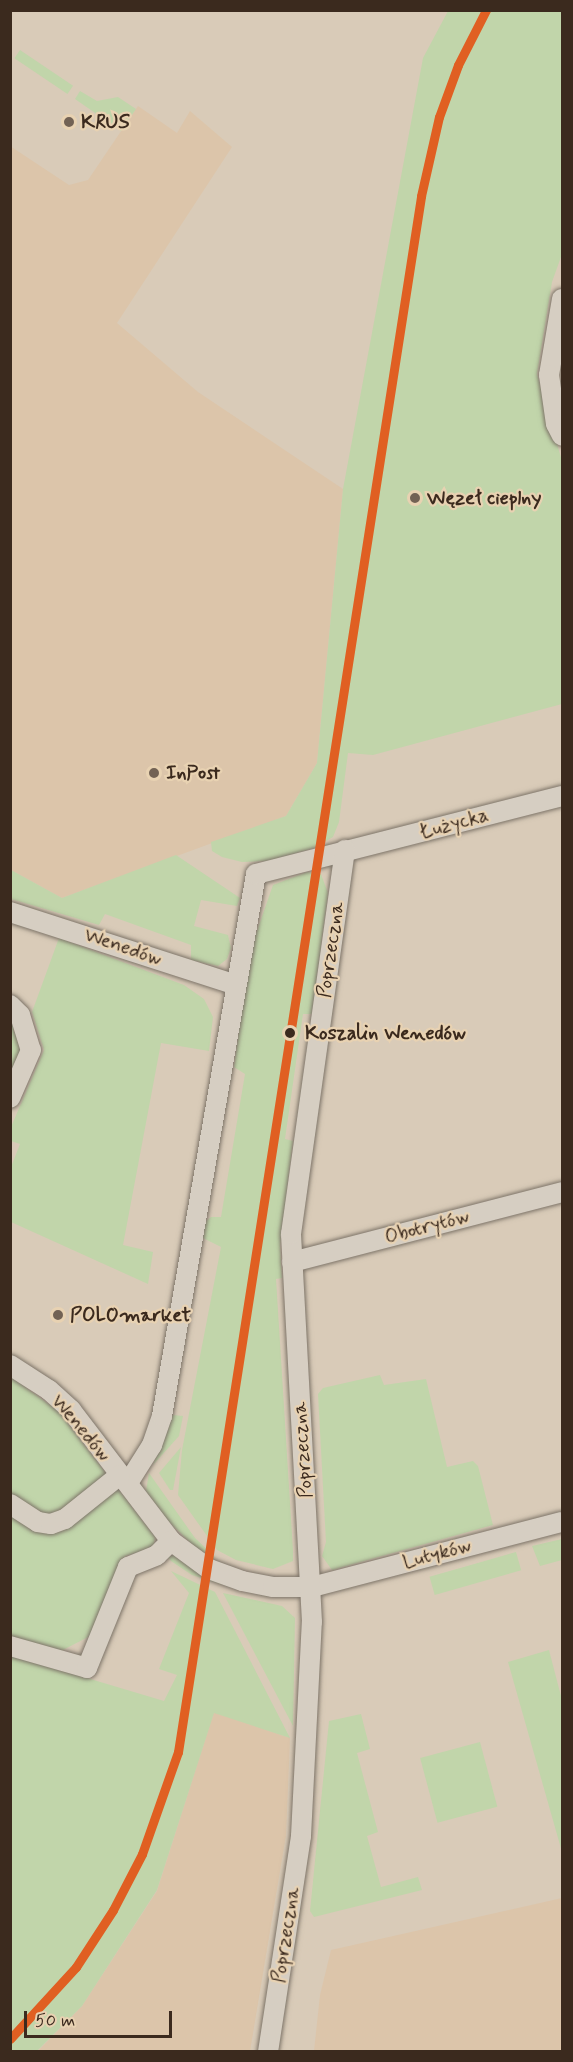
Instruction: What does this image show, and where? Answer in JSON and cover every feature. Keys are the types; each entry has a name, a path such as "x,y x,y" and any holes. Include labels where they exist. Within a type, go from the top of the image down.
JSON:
{"street":[{"path":"562,299 549,375 556,424 562,436"},
{"name":"Łużycka","path":"236,986 256,874 562,796"},
{"name":"Poprzeczna","path":"268,2052 302,1836 312,1587 291,1234 345,850"},
{"name":"Wenedów","path":"10,912 236,986"},
{"path":"124,1479 152,1445 162,1416 236,986"},
{"path":"10,1005 20,1015 31,1050 10,1098"},
{"name":"Obotrytów","path":"292,1262 562,1192"},
{"name":"Wenedów","path":"10,1365 49,1390 71,1410 171,1540 209,1569 242,1581 273,1587 312,1587"},
{"name":"Wenedów","path":"10,1504 38,1522 51,1524 65,1519 124,1479"},
{"name":"Lutyków","path":"312,1587 562,1522"},
{"path":"10,1646 87,1668 128,1567 158,1555 171,1540"}],"shaded area":[{"path":"138,106 177,133 190,111 232,147 117,323 198,392 343,489 317,763 286,816 62,898 11,870 10,146 69,185 88,180"},
{"path":"214,1712 290,1738 286,1835 250,2051 37,2052 82,2006 157,1891"},
{"path":"562,1898 562,2051 314,2051 320,1995 331,1950"}],"green space":[{"path":"448,11 562,11 562,254 552,282 537,374 562,461 562,704 373,755 348,753 339,822 333,837 314,848 268,861 242,862 222,857 212,851 211,842 286,816 317,763 343,489 423,58"},
{"path":"20,50 73,86 67,94 14,58"},
{"path":"80,91 97,101 118,97 136,109 121,131 75,99"},
{"path":"176,855 240,898 237,906 201,900 194,926 228,935 231,948 227,959 218,966 191,960 191,945 105,914 99,925 11,899 11,870 62,898"},
{"path":"307,872 321,874 328,893 312,1014 303,1014 285,1139 293,1141 280,1246 282,1278 276,1279 293,1561 273,1569 236,1560 217,1550 178,1495 182,1450 221,1247 203,1238 205,1222 211,1217 221,1217 245,1074 234,1067 250,951 273,885"},
{"path":"59,938 184,985 204,999 213,1017 209,1051 161,1043 123,1245 153,1252 148,1284 11,1222 11,1167 20,1144 11,1141 11,1127 44,1050 32,1012"},
{"path":"11,1022 23,1041 11,1078"},
{"path":"380,1375 384,1385 426,1379 447,1467 473,1461 478,1466 493,1525 332,1570 322,1556 326,1542 318,1394 323,1388"},
{"path":"11,1377 58,1411 155,1537 154,1544 147,1550 125,1556 92,1635 61,1651 11,1640"},
{"path":"173,1415 183,1416 179,1436 153,1465"},
{"path":"181,1447 173,1490 170,1490 159,1473"},
{"path":"149,1473 195,1538 216,1558 241,1570 197,1549 166,1519 146,1491"},
{"path":"562,1539 562,1560 540,1566 532,1546"},
{"path":"516,1552 521,1570 435,1595 429,1577"},
{"path":"173,1555 202,1576 233,1588 192,1575 171,1561 168,1557"},
{"path":"171,1571 215,1592 290,1738 214,1713 157,1890 82,2006 37,2051 11,2051 10,1655 164,1701 177,1675 159,1669 189,1593"},
{"path":"223,1593 282,1606 295,1618 293,1726"},
{"path":"549,1650 562,1700 562,1852 508,1662"},
{"path":"361,1714 370,1749 357,1753 378,1832 367,1836 381,1887 418,1877 422,1890 314,1917 310,1911 329,1721"},
{"path":"480,1742 497,1807 437,1823 420,1758"}],"transit line":[{"path":"10,2039 76,1967 113,1910 142,1854 178,1752 421,196 439,117 458,65 486,10"}],"place":[{"name":"KRUS","path":"69,122"},
{"name":"Węzeł cieplny","path":"415,498"},
{"name":"InPost","path":"154,773"},
{"name":"Koszalin Wenedów","path":"290,1033"},
{"name":"POLOmarket","path":"58,1315"}]}
